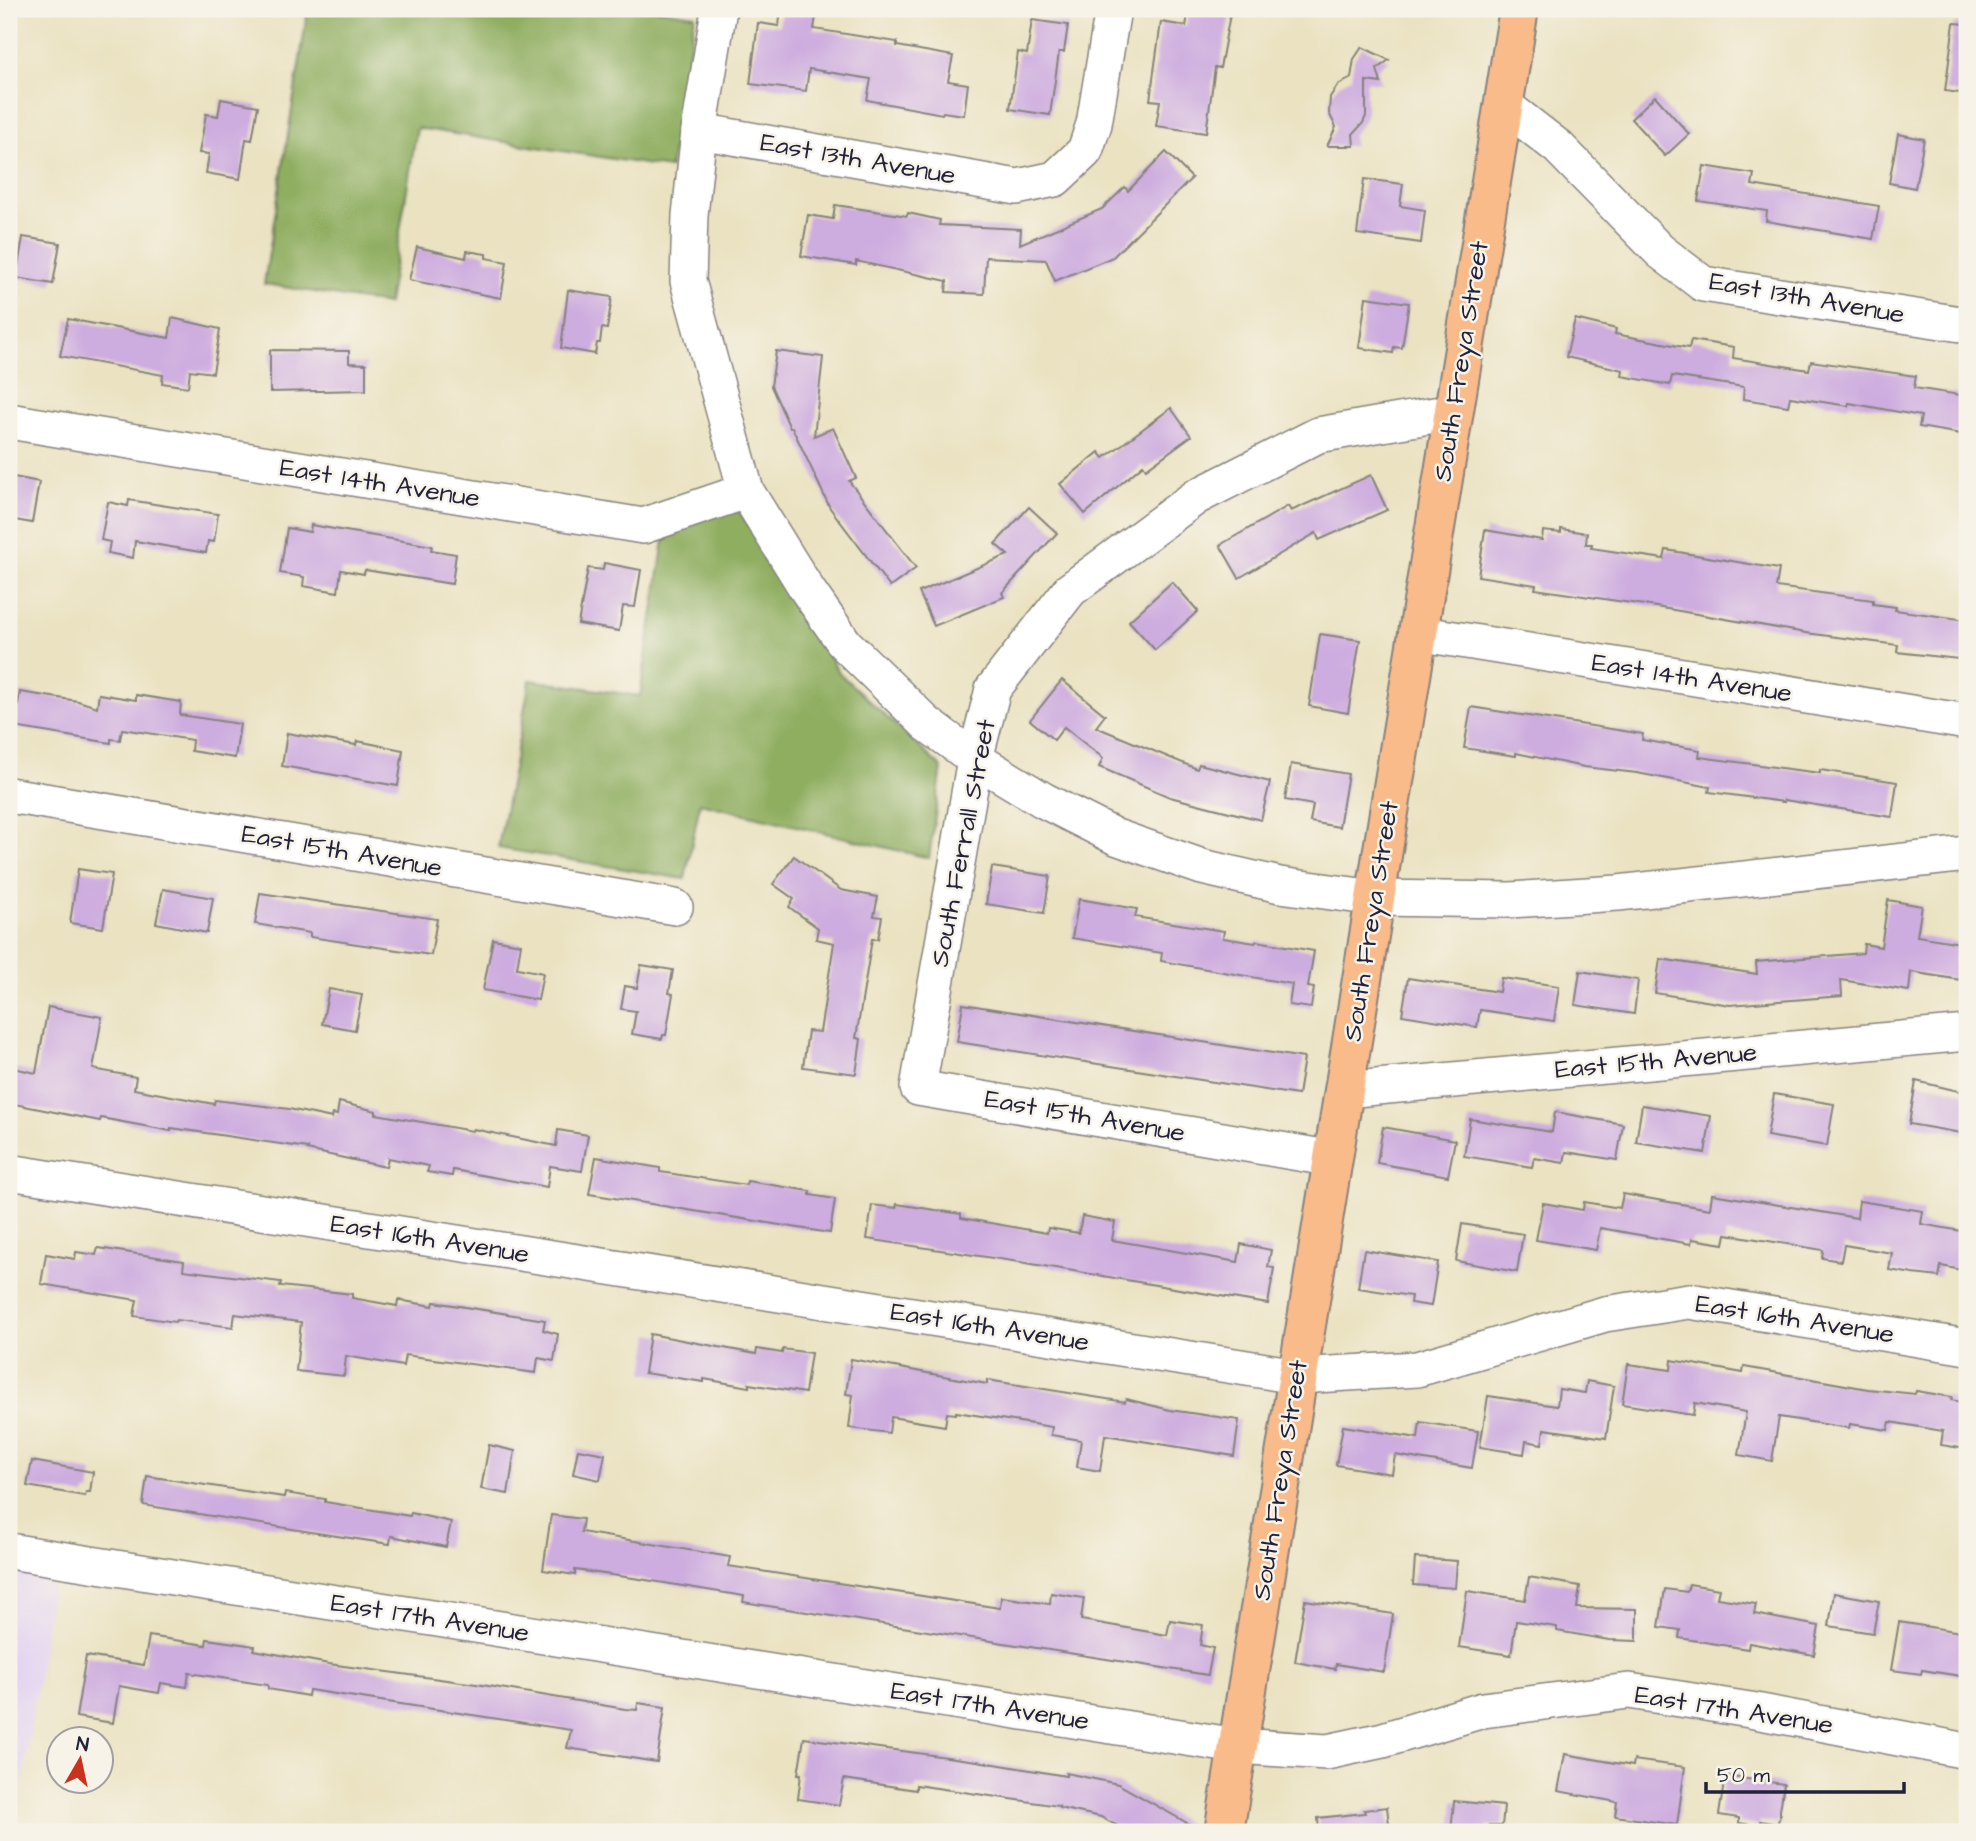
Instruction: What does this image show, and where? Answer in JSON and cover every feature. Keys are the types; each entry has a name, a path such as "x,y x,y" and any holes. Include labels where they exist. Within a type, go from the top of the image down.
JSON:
{"main road":[{"name":"South Freya Street","path":"1224,1832 1519,9"}],"street":[{"path":"719,9 699,131 690,215 688,281 746,491 808,591 845,644 927,724 975,759 1043,800 1116,837 1140,846 1202,867 1280,885 1375,898 1510,900 1618,893 1967,854"},
{"name":"East 13th Avenue","path":"699,131 1017,187 1055,179 1085,151 1094,124 1113,9"},
{"name":"East 13th Avenue","path":"1504,105 1559,147 1660,251 1703,284 1967,325"},
{"name":"South Ferrall Street","path":"919,1088 975,759 993,690 1070,590 1196,498 1318,435 1452,412"},
{"name":"East 14th Avenue","path":"9,421 643,526 746,491"},
{"name":"East 14th Avenue","path":"1417,633 1967,722"},
{"name":"East 15th Avenue","path":"9,794 675,907"},
{"name":"East 15th Avenue","path":"1344,1090 1967,1033"},
{"name":"East 15th Avenue","path":"919,1088 1334,1159"},
{"name":"East 16th Avenue","path":"9,1172 1297,1376 1417,1369 1605,1314 1689,1301 1967,1347"},
{"name":"East 17th Avenue","path":"9,1551 1237,1746 1327,1752 1383,1740 1483,1710 1629,1691 1750,1710 1967,1751"}],"shaded area":[{"path":"9,1567 54,1574 15,1832 9,1832"}],"green space":[{"path":"308,9 654,9 695,15 670,168 417,128 388,304 264,284"},
{"path":"736,505 840,674 942,768 929,858 700,803 685,879 498,848 530,680 640,696 666,527"}],"building":[{"path":"781,9 817,9 814,29 897,42 897,46 953,56 948,81 968,84 964,115 942,114 867,100 871,79 809,69 806,91 750,84 758,23 779,26"},
{"path":"1189,9 1231,9 1220,68 1215,67 1206,133 1156,126 1160,101 1150,100 1161,22 1186,26"},
{"path":"1032,20 1068,25 1064,52 1059,52 1050,115 1010,109 1018,52 1027,54"},
{"path":"1954,23 1967,24 1967,94 1945,91"},
{"path":"1362,47 1389,60 1377,69 1381,83 1366,81 1366,116 1353,134 1354,146 1327,146 1336,127 1329,113 1330,97 1338,85 1351,78 1354,59"},
{"path":"1655,96 1689,134 1665,156 1631,119"},
{"path":"221,99 258,106 252,140 246,139 240,179 206,173 209,154 199,153 206,114 218,116"},
{"path":"1898,134 1924,139 1915,188 1889,183"},
{"path":"1166,152 1192,178 1113,257 1055,281 1046,260 986,257 984,294 946,292 947,281 856,261 856,265 801,256 808,215 833,219 835,205 907,216 908,213 940,220 939,225 1021,229 1020,244 1102,209 1125,187 1128,191"},
{"path":"1704,166 1754,174 1752,185 1879,206 1873,239 1766,221 1767,211 1698,201"},
{"path":"1364,179 1403,184 1400,206 1425,210 1421,243 1357,234"},
{"path":"23,237 60,243 53,284 16,278"},
{"path":"417,247 466,258 467,251 486,254 486,258 507,262 501,298 409,280"},
{"path":"568,290 612,297 607,329 602,328 595,354 561,348"},
{"path":"1366,297 1409,303 1402,348 1394,347 1393,353 1359,348"},
{"path":"172,318 220,329 213,373 190,370 188,387 162,383 163,375 60,356 68,319 169,338"},
{"path":"1575,319 1616,329 1615,334 1689,348 1691,340 1734,347 1733,358 1809,370 1811,361 1916,376 1914,388 1967,396 1967,435 1919,427 1921,416 1849,403 1848,406 1790,397 1788,406 1743,399 1744,387 1672,376 1670,385 1622,376 1623,370 1566,357"},
{"path":"270,350 349,351 349,363 366,364 366,390 270,392"},
{"path":"776,351 823,357 814,436 833,428 856,478 849,481 916,568 890,587 830,508 792,427 790,428 771,386"},
{"path":"1171,408 1191,436 1146,469 1143,465 1085,514 1060,484 1099,452 1104,458"},
{"path":"1371,475 1387,510 1319,540 1316,533 1239,578 1220,545 1288,506 1291,511"},
{"path":"9,476 39,482 32,523 9,519"},
{"path":"129,500 218,514 214,542 208,541 206,553 135,541 133,558 108,553 110,542 101,540 108,502 128,506"},
{"path":"1029,507 1057,533 1002,593 1004,597 934,626 919,592 1008,555 995,544"},
{"path":"311,525 432,546 431,550 456,554 452,584 365,570 364,574 341,570 338,592 303,586 304,577 280,573 287,528 310,532"},
{"path":"1561,529 1587,533 1586,544 1592,544 1591,548 1664,559 1666,550 1779,569 1776,587 1873,600 1873,604 1896,607 1895,610 1967,620 1967,660 1897,652 1898,645 1806,633 1535,589 1536,585 1478,576 1485,530 1542,540 1543,531 1561,533"},
{"path":"604,563 641,570 635,607 623,606 619,631 578,624 588,568 603,570"},
{"path":"1172,582 1198,611 1155,650 1129,621"},
{"path":"1320,634 1360,640 1348,713 1309,706"},
{"path":"1062,680 1105,715 1096,727 1197,769 1199,764 1270,782 1261,820 1170,797 1099,767 1103,758 1064,727 1054,740 1030,720"},
{"path":"20,692 78,701 97,707 99,694 136,700 136,695 181,702 180,715 240,724 235,758 191,751 192,740 122,729 120,740 111,739 111,743 14,727"},
{"path":"1471,707 1643,734 1642,740 1700,750 1699,757 1820,773 1820,770 1897,782 1892,817 1784,800 1709,792 1710,787 1637,773 1584,767 1516,753 1516,756 1464,748"},
{"path":"287,733 356,745 357,741 403,750 398,786 282,766"},
{"path":"1291,764 1348,774 1339,827 1310,822 1313,805 1285,800"},
{"path":"794,856 841,890 878,897 874,916 882,917 878,939 872,939 856,1038 861,1039 856,1074 803,1067 808,1031 820,1032 834,943 816,939 818,928 789,907 794,899 773,884"},
{"path":"992,867 1050,876 1044,913 986,904"},
{"path":"78,869 112,874 103,928 70,923"},
{"path":"163,889 213,898 207,933 156,923"},
{"path":"260,893 437,919 431,955 310,937 310,933 255,924"},
{"path":"1079,899 1137,909 1135,917 1224,931 1223,938 1314,951 1308,987 1314,988 1311,1008 1289,1005 1292,984 1161,961 1162,953 1072,938"},
{"path":"1888,900 1922,906 1917,936 1967,944 1967,981 1911,972 1909,991 1841,980 1842,996 1730,1005 1655,993 1660,959 1757,974 1756,962 1863,953 1864,944 1881,947"},
{"path":"493,939 521,944 517,968 543,973 538,1000 483,990"},
{"path":"641,965 673,970 669,993 673,994 666,1035 663,1035 662,1039 632,1034 636,1011 621,1009 625,986 637,988"},
{"path":"1580,971 1638,980 1634,1014 1575,1005"},
{"path":"1408,978 1499,992 1501,978 1559,986 1554,1021 1480,1010 1477,1027 1402,1015"},
{"path":"329,989 362,995 355,1030 322,1024"},
{"path":"963,1004 1304,1058 1298,1095 957,1042"},
{"path":"48,1007 102,1017 93,1069 136,1077 134,1089 214,1104 215,1100 289,1109 332,1118 333,1114 337,1115 339,1102 376,1111 376,1114 472,1131 473,1129 556,1146 558,1130 588,1135 582,1171 550,1166 547,1187 453,1170 452,1176 427,1172 429,1166 388,1158 386,1167 307,1150 308,1148 171,1128 171,1131 101,1118 100,1121 9,1103 9,1067 36,1073"},
{"path":"1916,1081 1967,1093 1967,1134 1909,1124"},
{"path":"1774,1094 1834,1104 1827,1146 1767,1136"},
{"path":"1642,1105 1711,1116 1705,1153 1636,1142"},
{"path":"1555,1112 1623,1124 1617,1160 1566,1152 1564,1163 1534,1158 1532,1167 1464,1156 1470,1119 1552,1132"},
{"path":"1383,1127 1455,1140 1448,1176 1377,1163"},
{"path":"596,1157 660,1168 660,1172 746,1185 747,1181 810,1191 810,1195 835,1199 830,1233 589,1194"},
{"path":"1623,1194 1710,1209 1712,1194 1857,1218 1859,1201 1923,1211 1921,1224 1967,1232 1967,1271 1941,1266 1939,1277 1913,1274 1889,1270 1892,1253 1844,1245 1841,1261 1822,1258 1823,1250 1726,1234 1724,1244 1692,1239 1691,1244 1600,1228 1596,1250 1536,1240 1543,1203 1583,1210 1584,1202 1620,1208"},
{"path":"897,1204 961,1214 961,1218 1047,1233 1048,1228 1079,1233 1082,1216 1115,1222 1112,1240 1238,1262 1241,1244 1271,1250 1268,1267 1274,1268 1268,1304 867,1239 872,1205 896,1208"},
{"path":"1462,1224 1523,1234 1517,1272 1456,1261"},
{"path":"98,1248 184,1261 183,1270 281,1282 280,1286 352,1294 352,1298 397,1306 398,1300 433,1306 434,1302 545,1320 543,1330 558,1334 554,1361 538,1358 536,1373 405,1355 403,1366 346,1356 344,1376 296,1371 301,1322 235,1314 233,1327 175,1322 134,1316 137,1300 41,1284 46,1254 75,1259 76,1252 96,1255"},
{"path":"1364,1250 1438,1262 1431,1306 1410,1303 1411,1296 1358,1288"},
{"path":"650,1334 756,1354 757,1349 782,1353 783,1349 811,1353 805,1393 644,1373"},
{"path":"851,1359 987,1384 987,1380 1125,1402 1126,1399 1170,1410 1239,1420 1234,1456 1105,1435 1100,1471 1077,1467 1081,1440 1051,1435 1052,1427 956,1412 947,1413 945,1426 891,1417 889,1433 849,1428 853,1395 846,1394"},
{"path":"1672,1360 1743,1373 1744,1367 1868,1389 1915,1394 1916,1391 1952,1397 1951,1400 1967,1403 1967,1449 1941,1445 1943,1431 1890,1422 1888,1430 1850,1424 1849,1428 1779,1417 1772,1461 1739,1455 1746,1412 1695,1403 1693,1415 1622,1404 1628,1364 1671,1370"},
{"path":"1587,1381 1614,1386 1606,1438 1544,1429 1542,1444 1526,1441 1524,1454 1480,1447 1488,1396 1557,1406 1559,1389 1585,1393"},
{"path":"1420,1422 1478,1431 1472,1468 1395,1455 1392,1474 1336,1465 1343,1426 1418,1438"},
{"path":"489,1445 515,1451 508,1494 481,1489"},
{"path":"578,1449 605,1454 600,1480 573,1474"},
{"path":"32,1461 93,1472 90,1492 86,1492 85,1496 27,1486"},
{"path":"147,1476 284,1497 285,1493 325,1499 325,1502 410,1516 411,1513 451,1522 446,1547 391,1536 390,1544 317,1533 143,1505"},
{"path":"551,1515 583,1519 581,1532 730,1557 728,1566 1000,1608 1001,1597 1050,1604 1051,1593 1084,1598 1081,1620 1167,1635 1170,1620 1203,1625 1200,1645 1213,1648 1208,1675 743,1602 744,1596 640,1579 575,1570 575,1575 543,1570"},
{"path":"1415,1558 1457,1561 1455,1588 1413,1585"},
{"path":"1529,1577 1580,1586 1577,1608 1637,1609 1637,1641 1609,1640 1557,1631 1557,1627 1516,1621 1511,1655 1459,1647 1467,1591 1525,1600"},
{"path":"1689,1584 1719,1589 1717,1598 1756,1604 1754,1614 1819,1626 1814,1655 1749,1643 1748,1649 1679,1638 1680,1630 1659,1627 1665,1589 1687,1592"},
{"path":"1834,1593 1879,1601 1873,1633 1829,1626"},
{"path":"1305,1600 1393,1614 1384,1672 1336,1664 1335,1669 1295,1662"},
{"path":"1899,1622 1967,1633 1967,1677 1922,1670 1921,1674 1891,1670"},
{"path":"149,1636 206,1645 207,1639 255,1646 254,1650 329,1664 476,1684 625,1709 637,1710 638,1703 665,1707 657,1762 567,1748 571,1730 309,1690 308,1696 268,1689 268,1685 189,1673 187,1687 161,1683 159,1693 119,1686 113,1723 76,1717 86,1656 144,1665"},
{"path":"804,1738 1066,1776 1066,1773 1118,1784 1203,1832 1129,1832 1101,1817 1059,1806 916,1785 916,1790 844,1779 839,1805 798,1799 801,1774 798,1774"},
{"path":"1565,1754 1633,1766 1634,1760 1685,1767 1677,1825 1615,1816 1617,1802 1558,1791"},
{"path":"1725,1776 1784,1784 1778,1824 1760,1821 1759,1826 1739,1823 1739,1818 1719,1815"},
{"path":"1454,1801 1504,1806 1502,1826 1488,1826 1488,1832 1451,1832"},
{"path":"1387,1807 1390,1832 1319,1832 1318,1818 1365,1813 1364,1810"}]}
